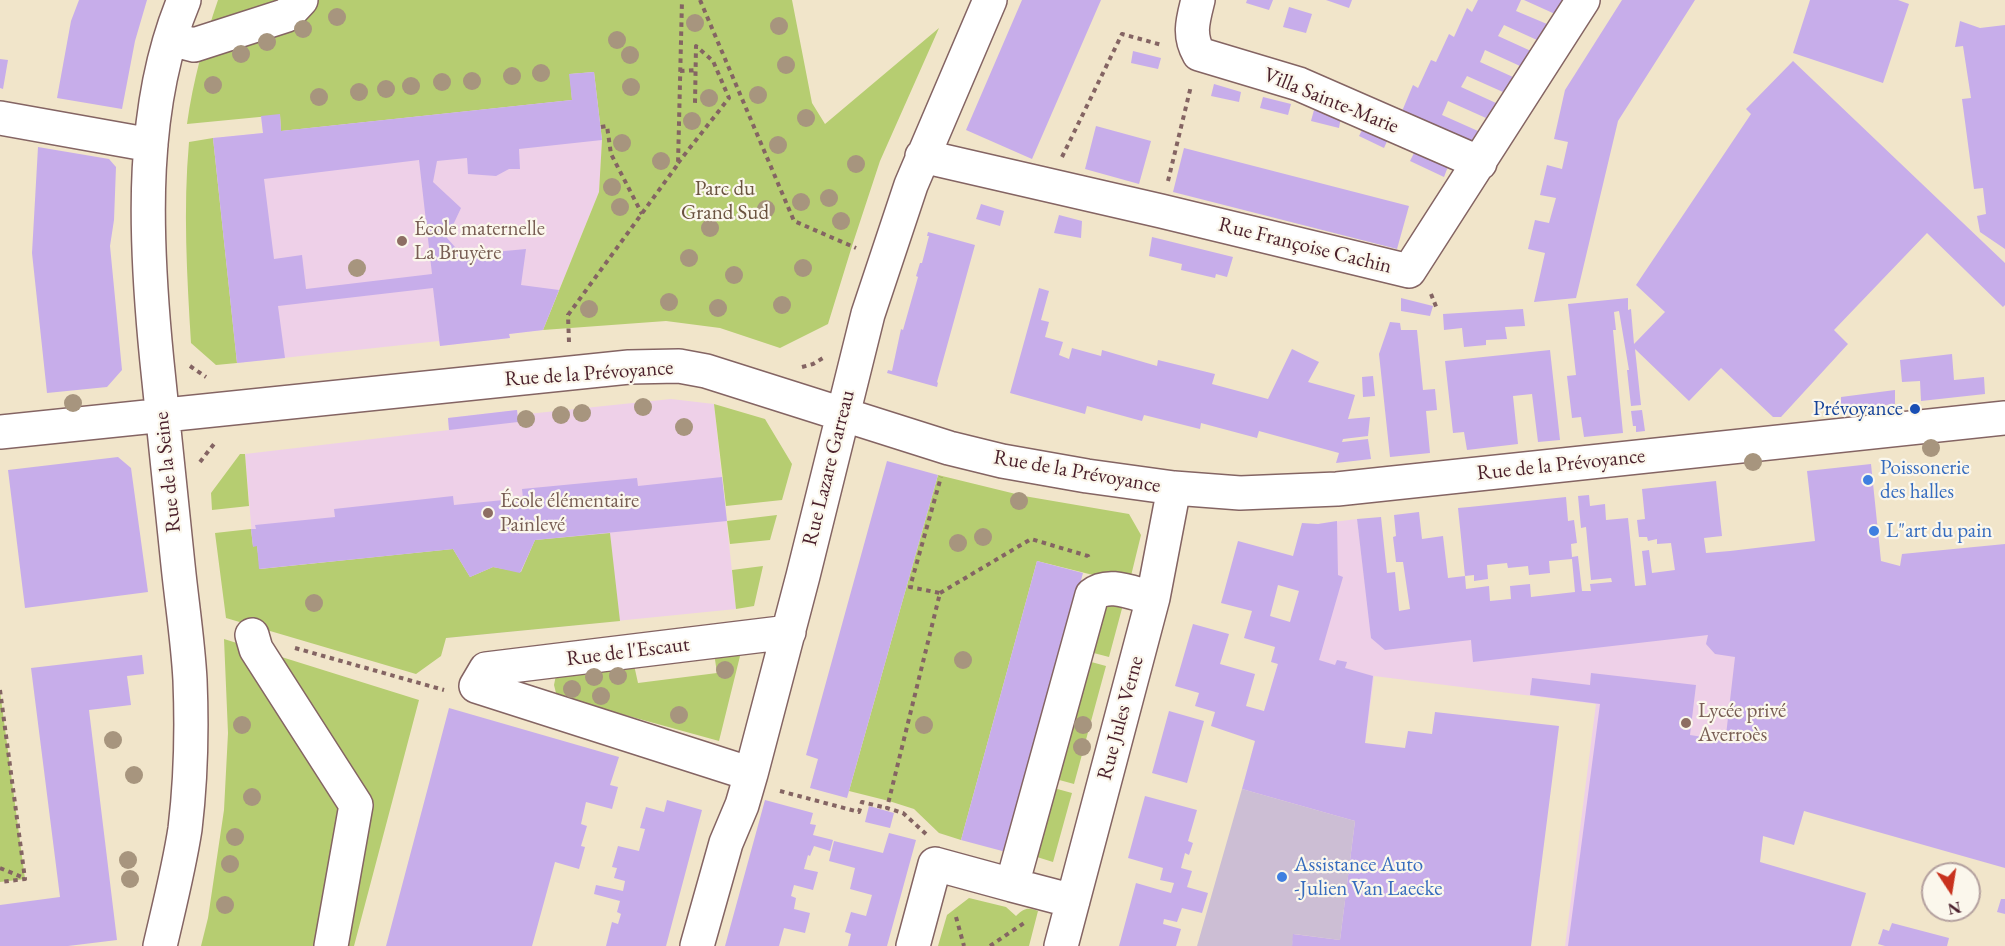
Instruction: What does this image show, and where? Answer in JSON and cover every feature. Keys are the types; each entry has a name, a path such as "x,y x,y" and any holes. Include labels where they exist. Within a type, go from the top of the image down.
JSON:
{"street":[{"name":"Rue de la Seine","path":"160,946 180,854 188,804 191,710 188,650 157,367 148,245 151,145 162,72 184,0"},
{"path":"171,39 194,45 287,15 301,0"},
{"name":"Rue Lazare Garreau","path":"697,946 726,843 750,778 789,632 868,314 900,214 922,156 990,0"},
{"path":"1198,0 1191,33 1199,54"},
{"name":"Rue Françoise Cachin","path":"922,156 1409,271 1583,0"},
{"name":"Villa Sainte-Marie","path":"1199,54 1299,84 1480,163"},
{"path":"0,118 151,145"},
{"name":"Rue de la Prévoyance","path":"0,432 654,365 679,366 736,380 949,448 1048,469 1174,488 1249,493 1326,490 2005,418"},
{"name":"Rue Jules Verne","path":"1061,946 1153,598 1174,488"},
{"path":"1012,885 1092,595 1098,590 1108,588 1153,598"},
{"name":"Rue de l'Escaut","path":"476,686 486,669 789,632"},
{"path":"252,635 256,649 356,805 331,946"},
{"path":"476,686 750,778"},
{"path":"914,946 935,864 1073,901"}],"path":[{"path":"678,164 682,0"},
{"path":"700,0 794,221 864,251"},
{"path":"1048,184 1122,34 1199,54 1161,211"},
{"path":"570,350 568,315 729,98 713,60 696,46 695,103"},
{"path":"680,71 696,70"},
{"path":"601,127 607,126 611,154 642,214"},
{"path":"793,369 813,364 824,357"},
{"path":"157,367 188,365 212,381"},
{"path":"194,470 217,439"},
{"path":"949,448 910,587 940,593 1031,539 1088,556 1098,590"},
{"path":"887,808 940,593"},
{"path":"252,635 452,692 476,686"},
{"path":"0,690 25,879"},
{"path":"750,778 859,812 862,802 903,813 925,832 935,864"},
{"path":"0,868 25,879"},
{"path":"0,882 25,879"}],"shaded area":[{"name":"École maternelle La Bruyère","path":"594,72 602,140 599,192 543,330 509,334 510,338 440,346 439,341 237,363 213,138 263,133 261,116 280,114 281,130 569,74"},
{"name":"École élémentaire Painlevé","path":"671,399 714,404 736,609 446,638 324,562 259,569 256,546 253,547 245,454 449,430 448,418 517,410 518,415"},
{"name":"Lycée privé Averroès","path":"1688,484 1699,579 1797,567 1749,946 1565,946 1596,704 1374,676 1359,791 1250,760 1318,524 1357,519 1369,614 1676,582 1665,486"},
{"name":"Assistance Auto -Julien Van Laecke","path":"1242,789 1355,821 1340,940 1294,934 1292,946 1197,946"}],"green space":[{"name":"Parc du Grand Sud","path":"218,0 792,0 812,103 825,124 939,28 880,161 828,324 780,348 720,328 666,321 543,330 599,192 602,140 594,72 570,74 572,100 281,131 280,115 187,124 192,92"},
{"path":"213,138 237,363 216,365 191,343 186,242 189,142"},
{"path":"714,404 765,419 792,464 782,500 726,506"},
{"path":"240,454 245,454 249,506 212,510 211,493"},
{"path":"938,475 1024,496 1129,514 1141,535 1129,584 1037,561 961,840 939,833 914,809 849,791"},
{"path":"777,515 770,540 730,544 727,521"},
{"path":"251,529 253,546 257,546 260,569 453,549 470,577 493,567 521,572 535,540 610,533 620,621 446,638 441,656 416,674 226,618 215,533"},
{"path":"763,566 754,606 736,609 732,570"},
{"path":"1124,601 1109,657 1086,651 1099,606"},
{"path":"224,639 419,700 354,946 201,946 208,918 224,810 228,733"},
{"path":"742,648 719,741 567,699 556,693 554,685 556,675 634,665 638,683 717,673 714,653"},
{"path":"1084,660 1106,666 1074,784 1052,778"},
{"path":"0,691 25,879 0,882"},
{"path":"1050,787 1072,793 1053,862 1037,857"},
{"path":"969,898 1006,907 1016,916 1026,909 1038,911 1029,946 938,946 947,915"}],"building":[{"path":"79,0 147,0 135,41 122,109 57,98 71,21"},
{"path":"1022,0 1101,0 1032,159 966,130"},
{"path":"1247,0 1273,0 1269,10 1246,3"},
{"path":"1326,0 1352,0 1349,8"},
{"path":"1478,0 1521,0 1516,11 1547,24 1537,40 1504,25 1498,36 1531,51 1520,66 1485,50 1480,62 1513,77 1503,92 1467,76 1461,87 1496,103 1486,118 1448,101 1442,115 1478,131 1468,146 1400,116 1413,85 1418,88 1431,60 1436,62 1449,34 1454,37 1467,8 1472,12"},
{"path":"1524,0 1564,0 1555,14"},
{"path":"1622,0 1695,0 1618,121 1576,298 1534,302 1545,253 1528,249 1535,220 1549,223 1556,198 1540,195 1547,165 1562,169 1568,142 1554,139 1565,90"},
{"path":"1810,0 1898,0 1909,4 1883,83 1793,53"},
{"path":"1289,7 1312,14 1306,33 1283,27"},
{"path":"1960,21 1980,28 2005,25 2005,249 1980,232 1977,216 1986,214 1983,188 1974,189 1962,99 1971,98 1963,46 1955,47"},
{"path":"1133,51 1161,58 1158,69 1131,63"},
{"path":"0,59 8,60 3,89 0,88"},
{"path":"1793,61 2005,263 2005,305 2003,307 1927,233 1834,330 1848,344 1781,417 1773,417 1721,368 1689,401 1635,349 1641,405 1631,406 1627,370 1629,370 1619,311 1614,312 1616,330 1613,330 1623,433 1584,437 1581,417 1572,418 1567,376 1576,375 1568,304 1628,298 1634,344 1665,312 1636,285 1751,114 1746,109"},
{"path":"594,72 602,140 519,149 520,169 509,169 496,176 468,174 467,158 437,161 433,182 461,208 447,238 462,255 526,249 521,285 559,290 543,330 509,334 510,338 440,346 433,288 278,306 285,358 237,363 213,138 263,133 261,116 280,114 281,131 572,100 569,74","holes":["419,160 432,274 306,289 302,255 274,259 264,179"]},
{"path":"1214,84 1241,92 1239,102 1211,96"},
{"path":"1263,97 1291,104 1288,115 1260,108"},
{"path":"1314,110 1341,117 1339,128 1311,121"},
{"path":"1096,126 1151,141 1139,184 1085,169"},
{"path":"1364,126 1389,137 1384,148 1359,136"},
{"path":"38,147 109,159 116,167 114,220 110,246 122,370 107,387 47,393 32,253"},
{"path":"1184,148 1409,206 1397,249 1173,192"},
{"path":"1416,149 1449,164 1444,177 1410,161"},
{"path":"981,204 1004,211 1000,226 976,219"},
{"path":"1059,215 1082,221 1081,238 1054,233"},
{"path":"928,232 975,245 937,387 887,373 888,370 892,371 901,329 903,330 918,277 916,276 929,236 927,236"},
{"path":"1152,237 1233,257 1227,277 1216,274 1215,278 1181,270 1182,264 1149,256"},
{"path":"1039,288 1049,291 1041,320 1049,322 1045,337 1063,342 1059,355 1069,359 1072,348 1101,356 1102,350 1157,366 1158,360 1215,374 1212,384 1268,399 1292,349 1319,362 1308,382 1355,395 1348,419 1370,417 1368,436 1343,439 1342,442 1368,439 1371,459 1336,463 1339,453 1259,431 1257,438 1201,423 1200,429 1144,415 1142,421 1087,406 1085,414 1010,393"},
{"path":"1401,298 1433,306 1430,316 1401,311"},
{"path":"1523,309 1525,326 1505,327 1507,339 1486,340 1486,345 1464,347 1462,328 1444,330 1443,314"},
{"path":"1390,322 1400,323 1401,330 1417,330 1423,390 1435,389 1437,410 1426,411 1430,453 1390,457 1379,354"},
{"path":"1550,350 1560,440 1538,442 1532,394 1513,396 1518,444 1467,450 1464,432 1453,433 1445,361"},
{"path":"1952,354 1954,380 1984,377 1985,394 1921,401 1920,381 1902,382 1900,360"},
{"path":"1373,376 1375,396 1363,397 1362,377"},
{"path":"1895,390 1895,404 1841,410 1841,397"},
{"path":"517,410 518,422 449,430 448,418"},
{"path":"1642,410 1645,431 1636,432 1631,411"},
{"path":"118,457 131,468 148,592 25,608 8,470"},
{"path":"887,461 938,475 847,798 810,788 818,759 806,755"},
{"path":"1871,464 1881,561 1900,566 1902,554 2005,544 2005,868 1804,811 1794,845 1763,836 1760,862 1866,893 1851,946 1568,946 1600,704 1530,695 1532,678 1590,685 1591,673 1696,685 1690,735 1716,739 1716,734 1726,735 1735,657 1715,654 1706,644 1708,635 1473,662 1471,640 1385,650 1371,638 1357,519 1381,517 1387,573 1395,572 1399,611 1410,609 1403,562 1396,562 1393,537 1396,536 1394,515 1419,512 1422,539 1443,536 1448,578 1465,576 1458,508 1566,497 1568,521 1574,520 1577,543 1571,544 1572,557 1578,556 1582,591 1591,591 1590,584 1612,582 1611,578 1591,580 1586,527 1581,528 1578,496 1589,495 1590,506 1605,504 1606,520 1628,518 1635,586 1646,585 1642,551 1649,550 1652,573 1675,570 1671,543 1657,544 1657,539 1648,541 1647,537 1639,537 1637,520 1645,519 1642,489 1716,481 1722,536 1704,538 1706,553 1730,551 1815,541 1807,471","holes":["1572,559 1575,592 1531,597 1530,584 1510,586 1511,599 1490,601 1489,586 1466,589 1465,576 1474,575 1474,581 1488,579 1487,565 1507,563 1508,568 1528,566 1529,575 1550,573 1549,561"]},
{"path":"722,477 727,521 535,540 520,573 493,567 470,577 453,549 259,569 257,546 253,547 251,529 256,529 255,525 335,517 334,509 453,496 454,505 523,498 522,489 637,478 638,486"},
{"path":"1337,521 1338,575 1343,577 1319,660 1335,665 1337,660 1347,662 1345,668 1373,676 1365,743 1405,748 1408,731 1432,734 1435,712 1559,726 1531,946 1292,946 1293,934 1340,940 1355,821 1242,789 1255,741 1211,726 1215,712 1195,706 1199,693 1175,686 1193,624 1229,634 1220,664 1255,674 1246,706 1264,711 1278,664 1271,662 1275,647 1244,638 1252,611 1221,603 1238,541 1293,556 1302,523 1318,524","holes":["1278,585 1299,591 1290,622 1270,616"]},
{"path":"1037,561 1083,573 1006,852 961,840"},
{"path":"142,655 144,674 127,676 131,705 89,710 117,940 68,946 0,946 0,905 60,897 31,668"},
{"path":"449,708 619,757 610,785 618,787 612,809 586,802 581,824 587,826 581,846 585,847 579,869 555,862 532,946 386,946"},
{"path":"1169,711 1204,721 1187,783 1152,773"},
{"path":"1145,796 1197,810 1188,841 1193,843 1189,855 1185,853 1181,868 1192,871 1187,887 1208,893 1202,913 1182,908 1177,922 1164,919 1163,924 1181,929 1176,946 1119,946 1136,883 1171,893 1174,883 1160,880 1163,868 1128,858"},
{"path":"667,800 702,810 666,946 606,946 612,922 618,924 621,914 617,912 620,901 594,894 596,885 623,891 625,881 614,878 617,868 612,867 618,846 639,851 645,829 640,828 646,807 664,812"},
{"path":"765,800 813,813 810,824 816,825 813,835 833,840 830,851 814,846 810,856 808,855 804,869 818,872 813,890 794,885 791,896 796,898 794,909 810,913 805,933 784,928 779,946 725,946"},
{"path":"869,806 894,813 890,828 865,822"},
{"path":"889,833 916,840 887,946 848,946 851,934 845,932 851,912 866,916 872,895 850,889 855,868 829,861 834,841 883,853"},
{"path":"2001,899 2005,899 2005,914 1997,912"},
{"path":"1892,923 1949,938 1947,946 1878,944 1883,929 1889,931"}],"place":[{"name":"École maternelle La Bruyère","path":"402,241"},
{"name":"Prévoyance","path":"1915,409"},
{"name":"Poissonerie des halles","path":"1868,480"},
{"name":"École élémentaire Painlevé","path":"488,513"},
{"name":"L\"art du pain","path":"1874,531"},
{"name":"Lycée privé Averroès","path":"1686,723"},
{"name":"Assistance Auto -Julien Van Laecke","path":"1282,877"}]}
